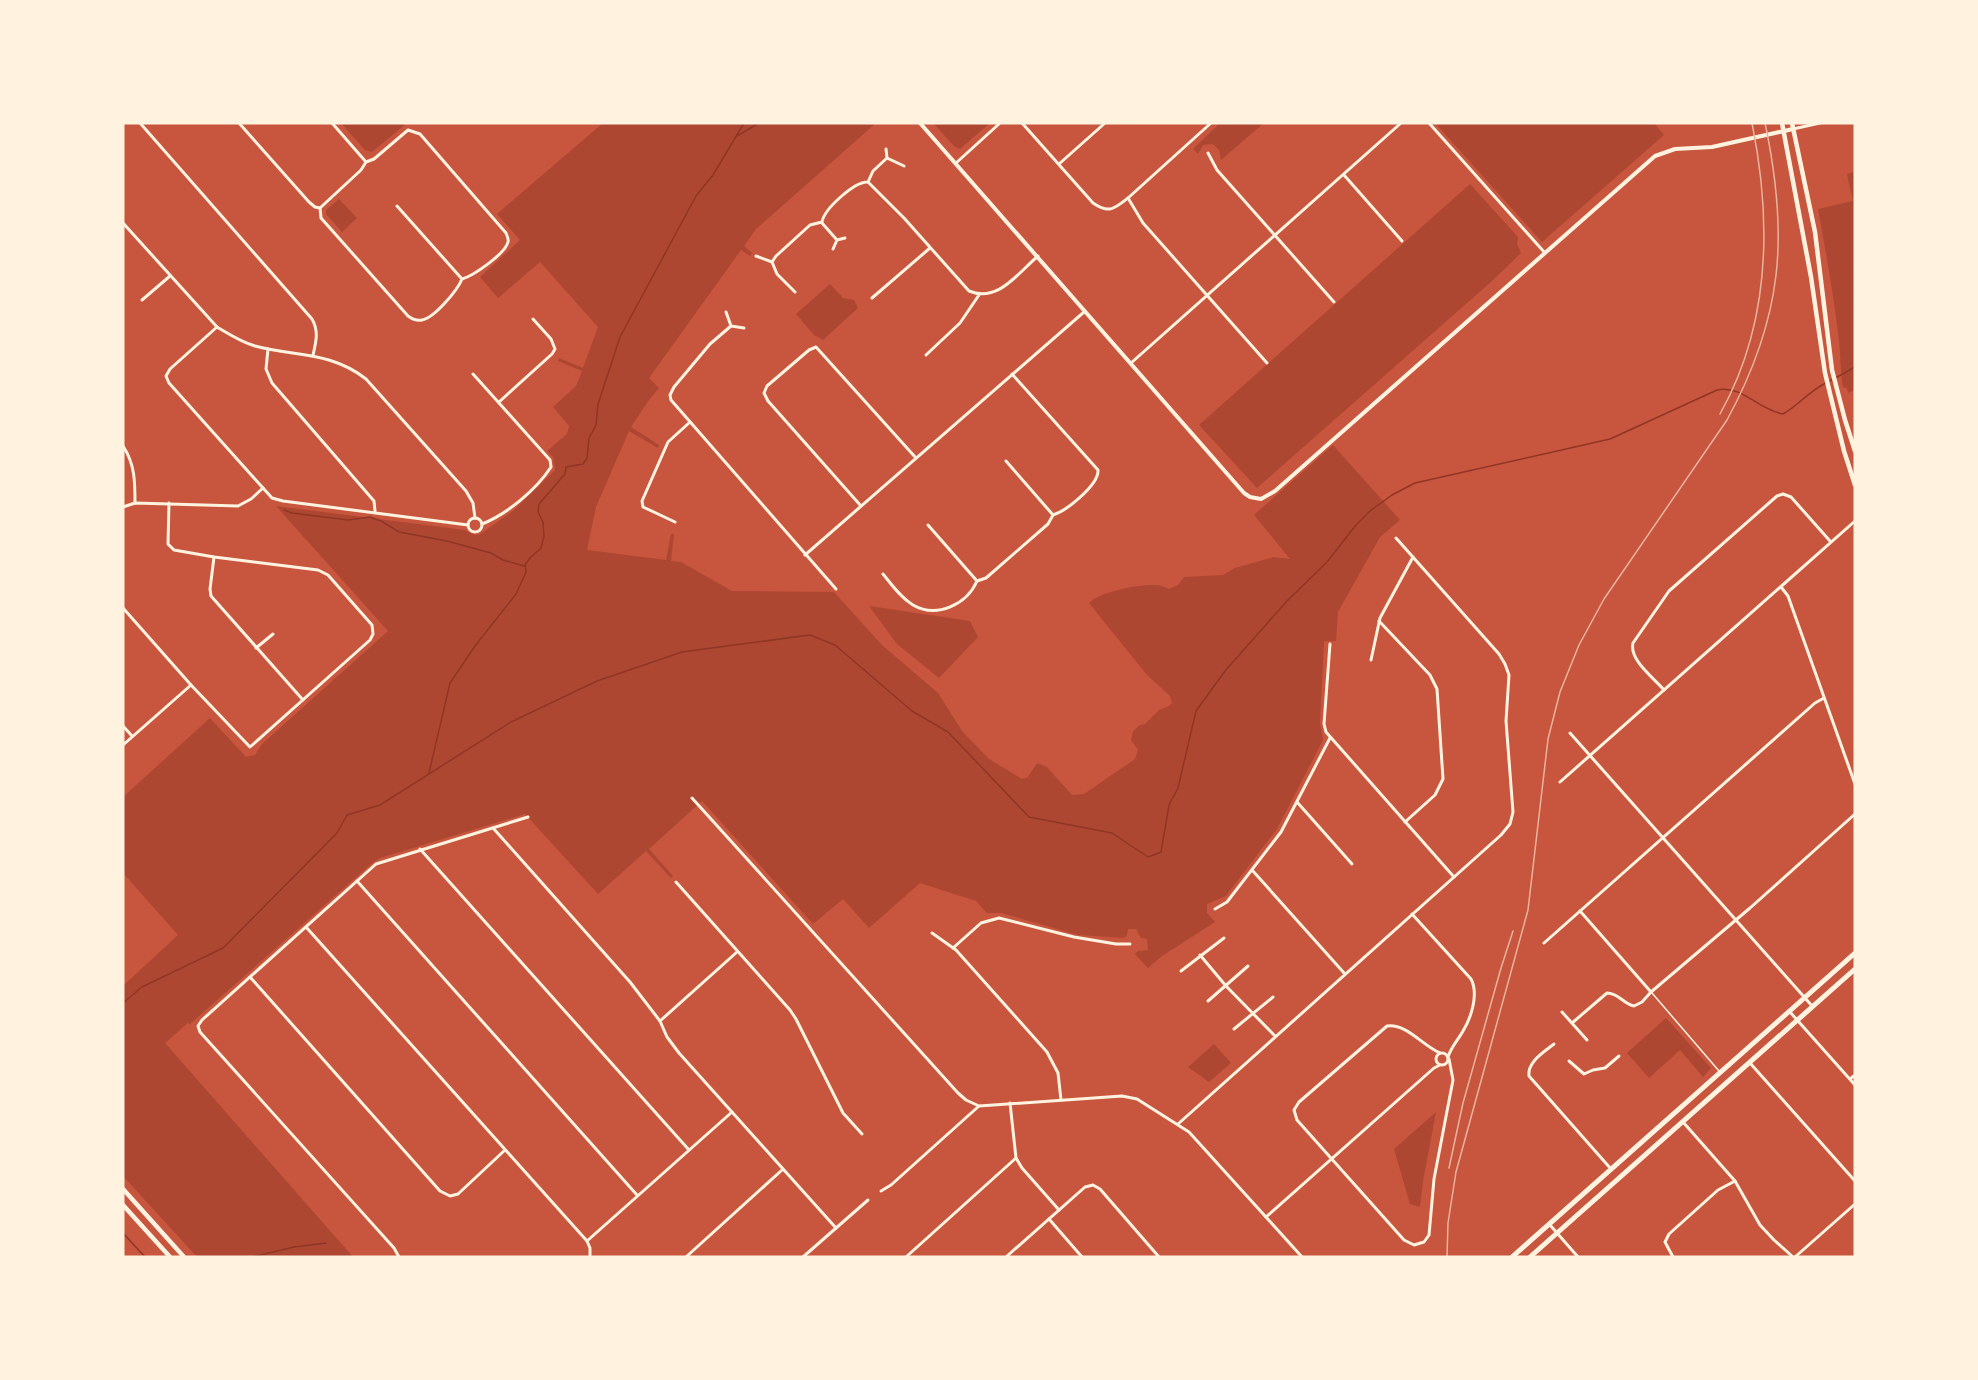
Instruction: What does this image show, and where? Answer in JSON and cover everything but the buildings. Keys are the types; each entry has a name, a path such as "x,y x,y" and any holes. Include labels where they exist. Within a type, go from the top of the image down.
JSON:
{"main road":[{"path":"1782,123 1811,277 1825,373 1846,459 1855,485"},
{"path":"1793,126 1815,232 1832,370 1855,451 1846,459"},
{"path":"1848,431 1855,436"},
{"path":"1846,459 1855,458"},
{"path":"1512,1257 1855,953"},
{"path":"1530,1257 1855,969"},
{"path":"123,1189 184,1257"},
{"path":"123,1205 170,1257"}],"street":[{"path":"140,123 312,319 317,333 313,355"},
{"path":"239,123 309,202 320,208"},
{"path":"332,123 366,162"},
{"path":"920,123 1244,493 1261,499 1275,491 1654,156 1675,149 1712,147 1783,131 1793,126 1820,123"},
{"path":"956,163 1000,123"},
{"path":"1022,123 1093,202 1108,210 1116,208 1128,198 1211,123"},
{"path":"1059,164 1105,123"},
{"path":"1131,363 1401,123"},
{"path":"1429,123 1545,253"},
{"path":"320,208 361,170 366,162 374,159 408,130 418,132 509,239 502,252 473,276 462,279"},
{"path":"886,149 887,158"},
{"path":"1208,153 1217,170 1334,302"},
{"path":"887,158 904,166"},
{"path":"868,182 873,171 887,158"},
{"path":"1343,175 1402,241"},
{"path":"822,222 826,211 849,191 862,182 868,182 961,283 969,291 979,295 995,293 1038,256"},
{"path":"1128,198 1143,223 1267,363"},
{"path":"397,206 462,279"},
{"path":"320,208 321,218 415,321 424,320 458,290 462,279"},
{"path":"822,222 837,240"},
{"path":"772,262 810,225 822,222"},
{"path":"123,223 217,327 244,342 268,349 313,355 346,366 366,379 466,491 473,503 475,518 482,524"},
{"path":"832,249 837,240 845,238"},
{"path":"872,298 930,248"},
{"path":"756,256 772,262 777,274 795,292"},
{"path":"142,300 170,276"},
{"path":"926,355 960,324 979,295"},
{"path":"726,312 731,326"},
{"path":"805,555 1084,312"},
{"path":"499,402 555,349 551,339 533,319"},
{"path":"731,326 744,328"},
{"path":"731,326 703,352 674,387 670,395 671,400 836,589"},
{"path":"217,327 170,369 166,376 169,383 272,498 283,501 468,525 471,530 476,531 482,524 500,516 512,507 551,467 550,460 473,374"},
{"path":"861,506 768,401 764,393 767,386 775,379 809,350 816,347 916,458"},
{"path":"268,349 266,369 272,383 374,501 375,512"},
{"path":"883,574 915,607 932,610 947,609 959,603 973,590 977,581 986,578 1048,524 1053,515 1061,513 1094,483 1098,471 1012,374"},
{"path":"675,522 643,507 642,501 668,442 690,422"},
{"path":"123,446 134,471 135,503"},
{"path":"1006,461 1053,515"},
{"path":"123,507 135,503 238,506 251,499 263,488"},
{"path":"1664,690 1631,650 1633,643 1669,591 1777,496 1783,494 1791,497 1830,542"},
{"path":"123,608 250,747 370,640 373,634 372,625 328,575 318,570 174,550 168,543 169,504"},
{"path":"468,525 470,520 475,518"},
{"path":"1560,782 1855,521"},
{"path":"928,525 977,581"},
{"path":"1178,1124 1501,835 1512,821 1506,721 1509,675 1505,664 1499,654 1396,538"},
{"path":"214,557 211,596 303,700"},
{"path":"1371,660 1379,621 1413,557"},
{"path":"1781,587 1788,596 1855,784"},
{"path":"1379,621 1430,675 1437,689 1443,779 1435,795 1405,822"},
{"path":"256,648 273,634"},
{"path":"1330,644 1324,727 1330,738 1454,877"},
{"path":"123,745 191,685"},
{"path":"1544,943 1815,703 1824,698"},
{"path":"123,726 132,736"},
{"path":"1570,733 1813,1006"},
{"path":"1215,909 1227,902 1278,836 1330,738"},
{"path":"692,798 957,1093 966,1100 979,1106 1131,1097 1189,1132 1302,1257"},
{"path":"1297,802 1352,864"},
{"path":"1572,1023 1607,993 1618,995 1629,1005 1634,1006 1642,1002 1855,814"},
{"path":"399,1257 394,1248 200,1032 198,1026 376,864 528,817"},
{"path":"493,828 630,982 660,1021 679,1053 836,1228"},
{"path":"420,849 689,1150"},
{"path":"1252,870 1345,974"},
{"path":"357,881 637,1195"},
{"path":"676,882 796,1019 843,1113 862,1134"},
{"path":"1580,911 1645,987 1652,992"},
{"path":"1266,1217 1434,1068 1450,1050 1466,1024 1474,996 1474,985 1412,914"},
{"path":"953,948 981,923 999,918 1074,937 1130,944"},
{"path":"306,927 587,1241 590,1257"},
{"path":"932,933 953,948 1051,1057 1058,1073 1061,1100"},
{"path":"1181,971 1224,938"},
{"path":"660,1021 737,952"},
{"path":"1200,955 1226,986 1275,1036"},
{"path":"1208,1001 1248,966"},
{"path":"250,977 440,1191 450,1196 458,1194 506,1150"},
{"path":"1234,1029 1273,997"},
{"path":"1790,1011 1855,1085"},
{"path":"1562,1012 1587,1040"},
{"path":"1450,1050 1448,1058 1453,1080 1436,1164 1430,1232 1428,1238 1421,1244 1410,1244 1295,1118 1294,1110 1297,1104 1387,1026 1399,1026 1433,1050 1450,1068"},
{"path":"1554,1044 1531,1064 1528,1071 1529,1076 1611,1169"},
{"path":"1569,1060 1584,1074 1605,1068 1619,1056"},
{"path":"1440,1059 1448,1058"},
{"path":"1440,1059 1448,1058"},
{"path":"1750,1063 1855,1181"},
{"path":"1850,1079 1855,1075"},
{"path":"1010,1103 1016,1158 1059,1210"},
{"path":"881,1191 891,1185 979,1106"},
{"path":"587,1241 732,1112"},
{"path":"1683,1121 1735,1181 1760,1224 1794,1257 1855,1204"},
{"path":"906,1257 1016,1158"},
{"path":"686,1257 783,1169"},
{"path":"1673,1257 1665,1242 1669,1234 1718,1190 1735,1181"},
{"path":"1006,1257 1085,1187 1093,1185 1159,1257"},
{"path":"802,1257 868,1200"},
{"path":"1049,1219 1082,1257"},
{"path":"1549,1224 1578,1257"}],"lane":[{"path":"1652,992 1720,1072"}],"shaded area":[{"path":"341,123 407,123 372,152 365,150"},
{"path":"603,123 876,123 756,229 744,246 752,253 750,256 741,250 649,378 659,388 631,427 659,445 658,448 629,431 596,507 587,550 666,560 671,534 674,534 671,561 681,562 732,591 834,592 882,645 938,693 962,731 989,759 1022,779 1028,777 1037,763 1047,767 1072,795 1084,794 1135,759 1138,750 1131,740 1133,731 1145,724 1159,710 1172,703 1170,696 1147,675 1089,603 1101,595 1130,587 1159,585 1169,589 1178,585 1184,577 1223,575 1235,568 1274,557 1290,559 1254,515 1333,445 1400,520 1380,537 1338,612 1336,641 1324,641 1320,722 1323,740 1277,829 1226,896 1207,904 1207,913 1215,922 1162,956 1148,968 1135,954 1138,951 1148,950 1147,939 1141,938 1136,929 1128,929 1124,938 1078,935 1001,913 987,913 976,901 920,883 869,928 843,899 813,924 702,801 649,849 673,876 671,878 646,851 598,894 525,814 380,858 190,1024 188,1023 165,1043 353,1257 197,1257 123,1176 123,986 178,935 123,873 123,797 210,718 246,757 255,755 262,744 388,631 276,506 465,530 479,535 513,511 555,470 553,457 547,451 567,434 569,426 553,407 576,386 582,371 558,361 559,358 583,368 598,327 540,262 498,298 480,277 520,240 497,214"},
{"path":"933,123 990,123 960,149 955,147"},
{"path":"1220,123 1264,123 1221,160 1219,150 1213,144 1203,145 1198,154 1193,149"},
{"path":"1435,123 1654,123 1664,135 1542,242"},
{"path":"1855,172 1855,390 1848,393 1842,381 1835,308 1818,209 1853,201 1847,174"},
{"path":"1470,184 1518,237 1517,244 1521,253 1257,488 1199,425"},
{"path":"339,199 357,218 342,232 326,214 326,210"},
{"path":"830,284 843,298 854,300 858,308 823,340 814,335 796,314"},
{"path":"869,606 970,621 978,637 939,678 897,644"},
{"path":"1666,1018 1711,1068 1703,1077 1680,1050 1649,1078 1627,1053"},
{"path":"1214,1044 1231,1063 1209,1082 1188,1067"},
{"path":"1436,1112 1420,1207 1410,1204 1394,1149"}],"waterway":[{"path":"429,773 450,683 475,646 516,594 526,572 525,565 541,548 544,536 543,522 538,512 539,504 565,474 566,467 583,464 587,458 589,438 596,425 598,404 620,337 696,196 713,175 744,123"},
{"path":"737,136 759,123"},
{"path":"1830,381 1855,367"},
{"path":"123,1003 142,987 223,948 337,833 347,815 380,805 511,722 597,681 682,652 810,635 835,645 912,711 948,732 1029,817 1112,833 1148,857 1161,852 1169,805 1178,788 1196,711 1225,671 1287,601 1327,562 1356,525 1392,495 1415,483 1610,439 1717,390 1735,391 1774,412 1783,414 1826,383"},
{"path":"284,510 348,520 370,517 399,532 447,541 491,553 503,560 524,566"},
{"path":"123,1233 145,1257"},
{"path":"252,1257 294,1247 326,1243"}],"railway":[{"path":"1720,414 1737,380 1749,345 1762,272 1764,235 1762,198 1752,123"},
{"path":"1447,1257 1448,1223 1456,1172 1528,910 1548,739 1560,692 1579,645 1604,599 1727,420 1746,382 1770,311 1776,275 1778,239 1773,164 1765,123"},
{"path":"1449,1168 1463,1103 1513,931"}]}
